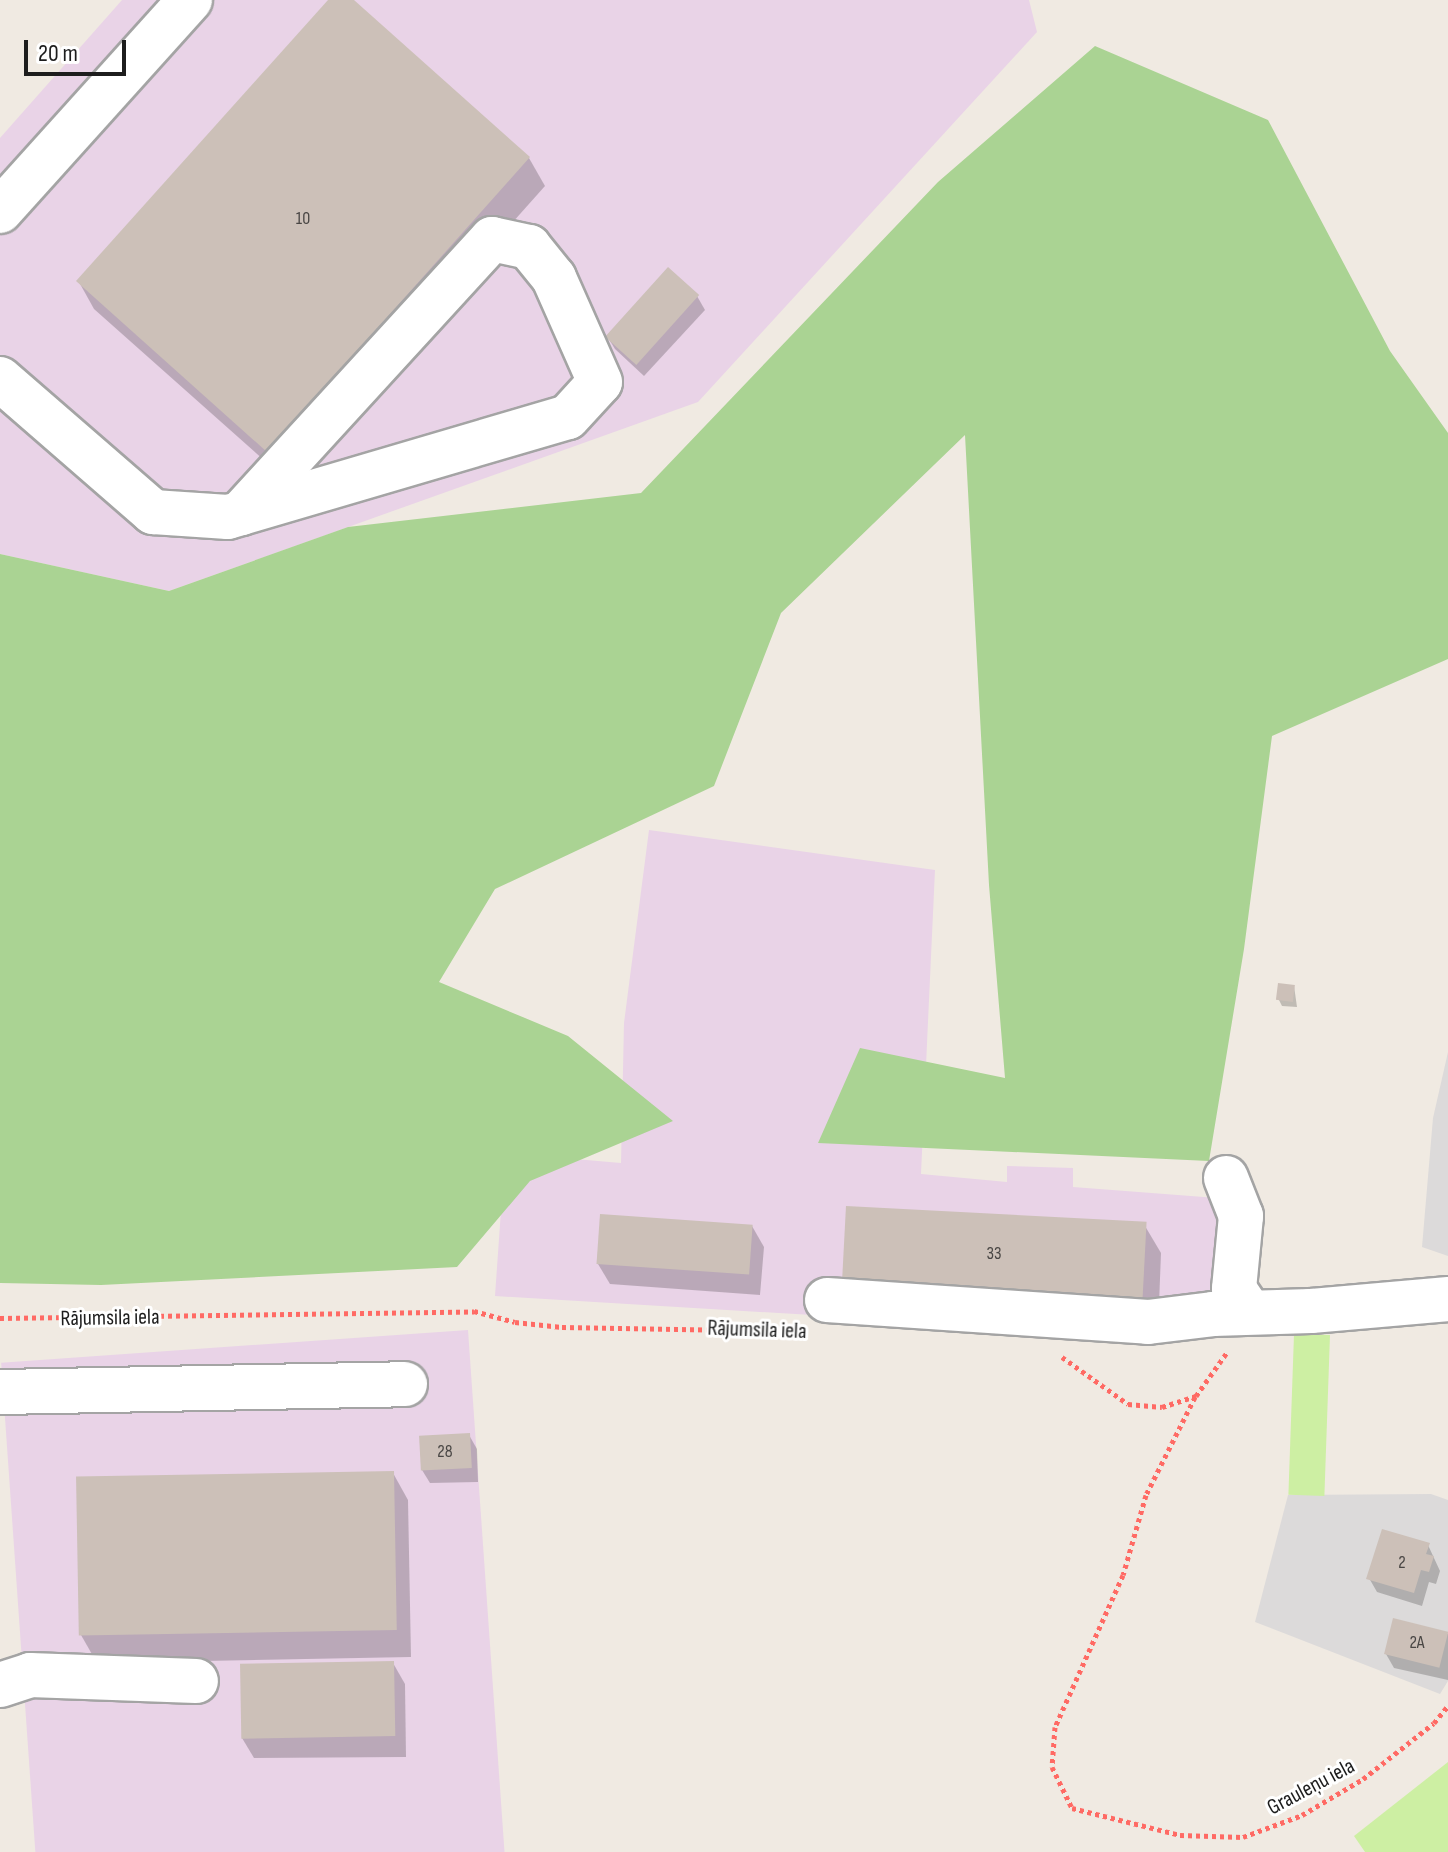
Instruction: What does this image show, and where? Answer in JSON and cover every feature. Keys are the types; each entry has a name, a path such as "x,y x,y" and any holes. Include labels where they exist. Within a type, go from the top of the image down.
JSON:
{"street":[{"path":"0,211 190,0"},
{"path":"0,379 26,406 153,512 228,517 568,417 600,382 554,278 529,247 492,239 241,513"},
{"path":"1226,1178 1241,1216 1234,1289 1249,1311"},
{"path":"818,1316 1148,1322 1249,1311 1366,1308 1448,1299"},
{"path":"0,1392 405,1384"},
{"path":"0,1685 30,1675 196,1681"}],"path":[{"name":"Rājumsila iela","path":"0,1318 474,1311 515,1322 562,1327 818,1316"},
{"path":"1055,1352 1128,1404 1162,1407 1196,1396 1225,1356 1249,1311"},
{"name":"Grauleņu iela","path":"1196,1396 1146,1495 1123,1575 1098,1639 1055,1727 1052,1767 1072,1808 1180,1835 1243,1837 1302,1815 1363,1779 1434,1723 1448,1706"}],"shaded area":[{"path":"122,0 1029,0 1037,32 698,402 169,591 0,554 0,138"},
{"path":"649,830 935,870 921,1174 1007,1182 1007,1166 1073,1168 1073,1187 1217,1198 1212,1339 495,1296 505,1153 621,1163 624,1023"},
{"path":"1448,1052 1448,1256 1422,1247 1433,1118"},
{"path":"468,1330 505,1852 35,1852 1,1363"},
{"path":"1431,1494 1448,1500 1448,1681 1440,1694 1255,1622 1288,1495"}],"green space":[{"path":"1095,46 1268,120 1390,351 1448,433 1448,659 1272,736 1244,949 1209,1161 818,1143 860,1048 1005,1078 989,885 965,435 781,613 714,786 495,889 439,982 568,1036 673,1121 530,1181 457,1267 101,1285 0,1283 0,554 169,591 348,527 641,493 938,182"},
{"path":"1294,1334 1330,1335 1324,1496 1288,1495"},
{"path":"1448,1762 1448,1852 1365,1852 1354,1836"}],"building":[{"path":"328,0 354,0 530,157 267,452 76,281"},
{"path":"668,267 699,295 636,365 605,337"},
{"path":"1278,983 1295,985 1293,1002 1276,1000"},
{"path":"846,1206 1147,1222 1143,1299 842,1283"},
{"path":"600,1214 753,1225 749,1275 597,1264"},
{"path":"470,1433 472,1468 421,1471 419,1436"},
{"path":"394,1471 397,1630 79,1636 76,1477"},
{"path":"1382,1529 1430,1543 1426,1554 1434,1556 1429,1572 1421,1570 1414,1593 1366,1579"},
{"path":"1393,1618 1448,1632 1439,1668 1384,1654"},
{"path":"394,1661 395,1736 241,1739 240,1664"}]}
